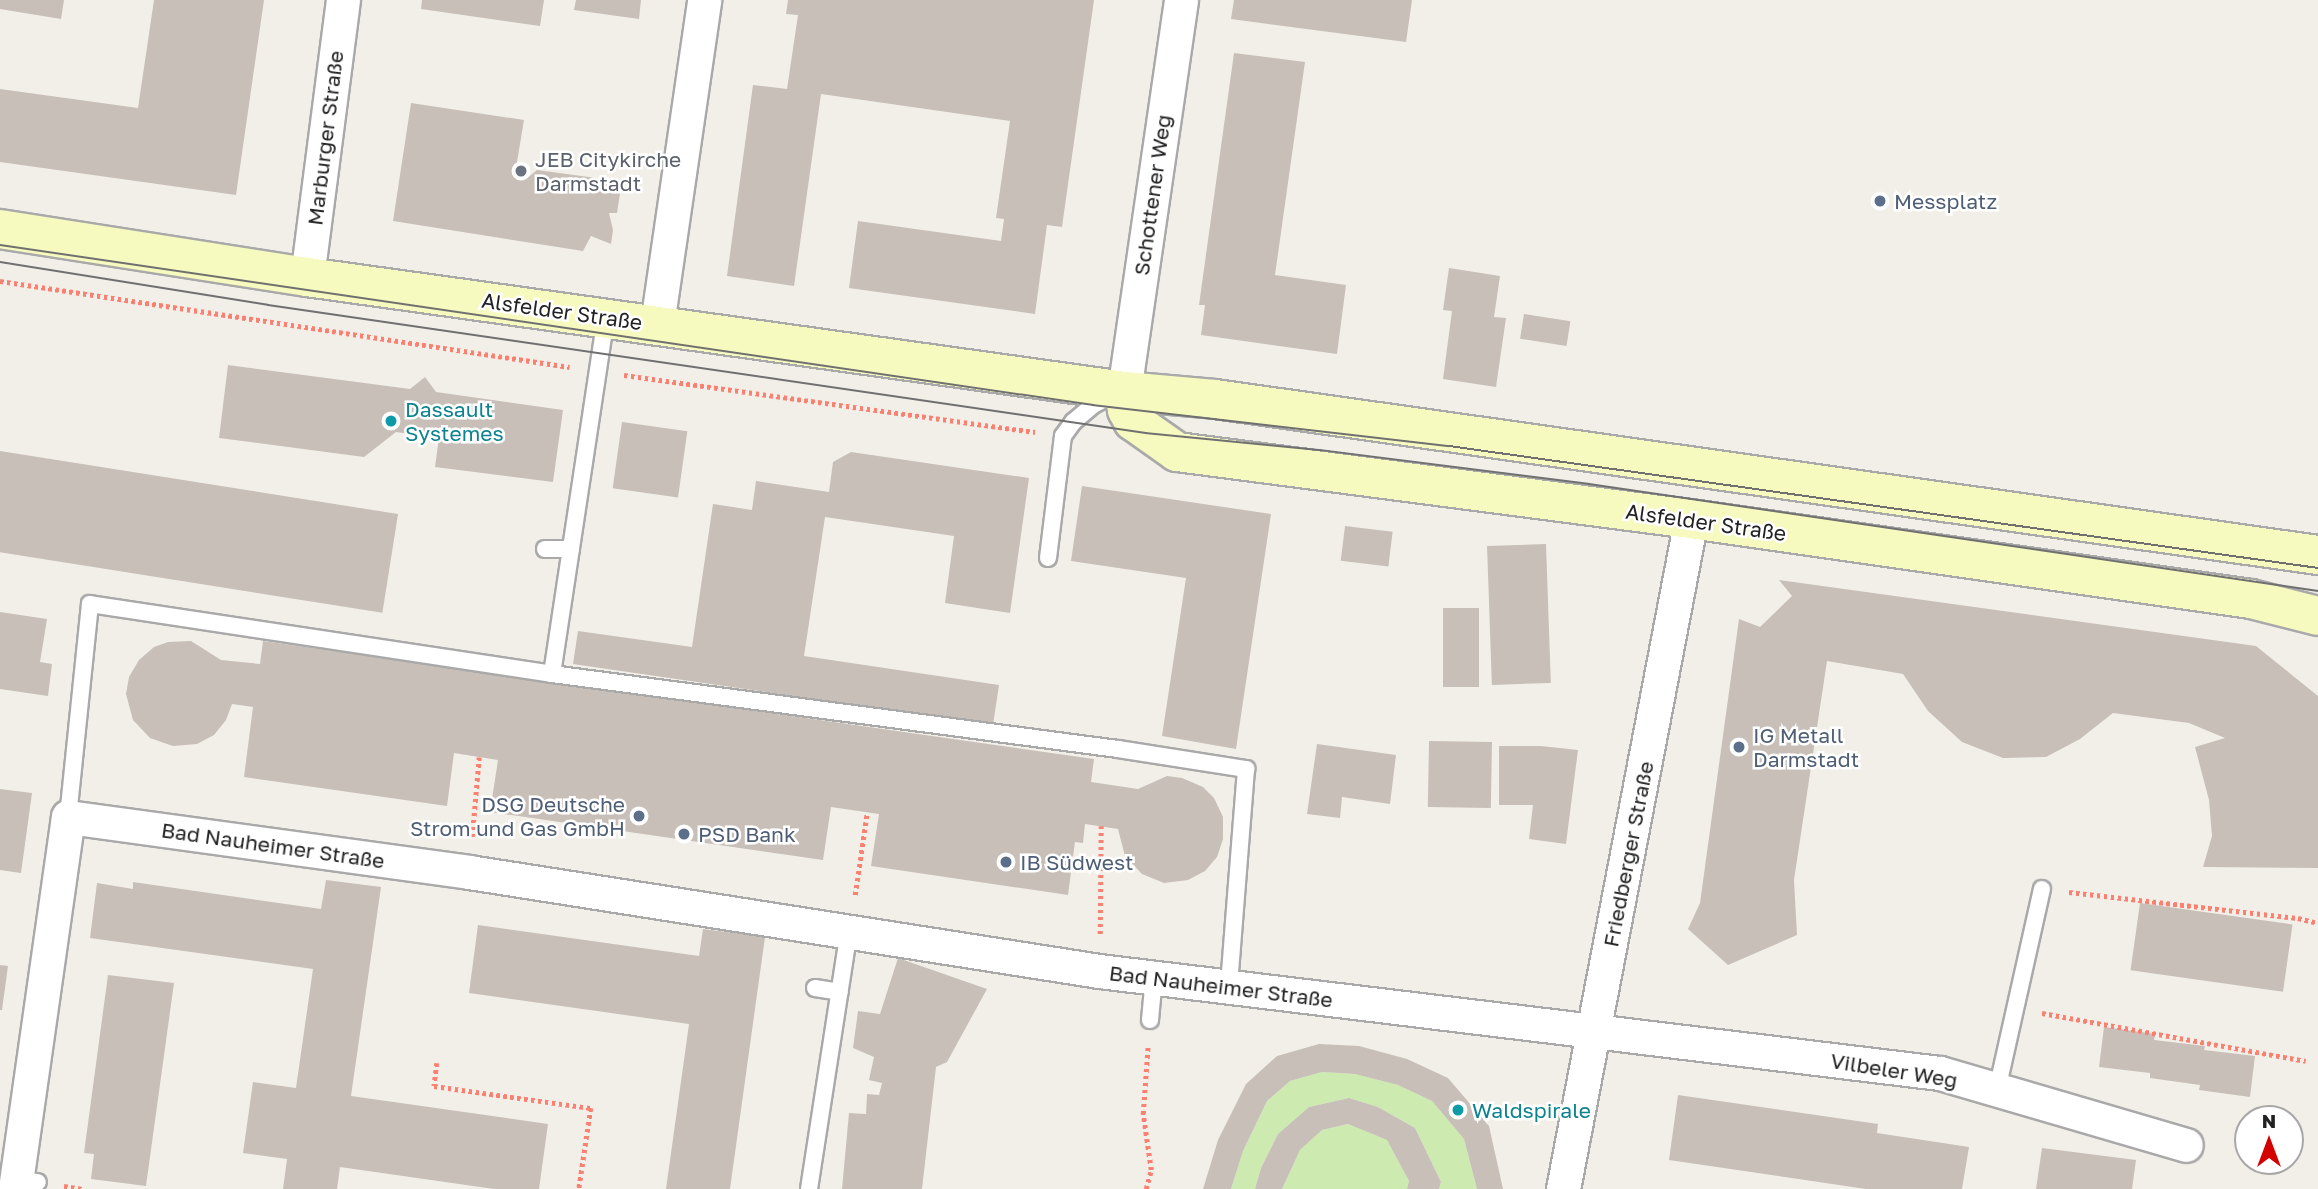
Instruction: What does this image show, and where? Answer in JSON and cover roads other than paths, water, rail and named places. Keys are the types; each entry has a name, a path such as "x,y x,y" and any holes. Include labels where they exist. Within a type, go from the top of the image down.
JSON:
{"street":[{"name":"Marburger Straße","path":"307,277 343,0"},
{"path":"657,324 704,0"},
{"name":"Schottener Weg","path":"1124,391 1181,0"},
{"name":"Alsfelder Straße","path":"0,229 307,277 1124,391 1215,399 2318,555"},
{"name":"Alsfelder Straße","path":"1124,391 1127,410 1133,421 1177,452 1691,519 2237,597 2318,616"},
{"name":"Friedberger Straße","path":"1563,1189 1691,519"},
{"path":"23,1184 68,817"},
{"name":"Bad Nauheimer Straße","path":"68,817 469,872 1099,971 1595,1030"},
{"name":"Vilbeler Weg","path":"1595,1030 1940,1073 2186,1145"}],"lane":[{"path":"552,674 606,317"},
{"path":"1048,558 1063,436 1073,422 1093,405 1124,391"},
{"path":"545,549 571,549"},
{"path":"68,817 90,604 552,674 1246,769 1229,986"},
{"path":"1997,1090 2042,889"},
{"path":"809,1189 849,931"},
{"path":"1150,1020 1154,977"},
{"path":"815,988 840,992"}],"tram line":[{"path":"0,245 1093,405 1449,446 2318,568"},
{"path":"0,262 268,305 1146,433 1320,450 1589,484 2318,591"}],"place":[{"name":"JEB Citykirche Darmstadt","path":"521,171"},
{"name":"Messplatz","path":"1880,201"},
{"name":"Dassault Systemes","path":"391,421"},
{"name":"IG Metall Darmstadt","path":"1739,747"},
{"name":"DSG Deutsche Strom und Gas GmbH","path":"639,816"},
{"name":"PSD Bank","path":"684,834"},
{"name":"IB Südwest","path":"1006,862"},
{"name":"Waldspirale","path":"1458,1110"}]}
